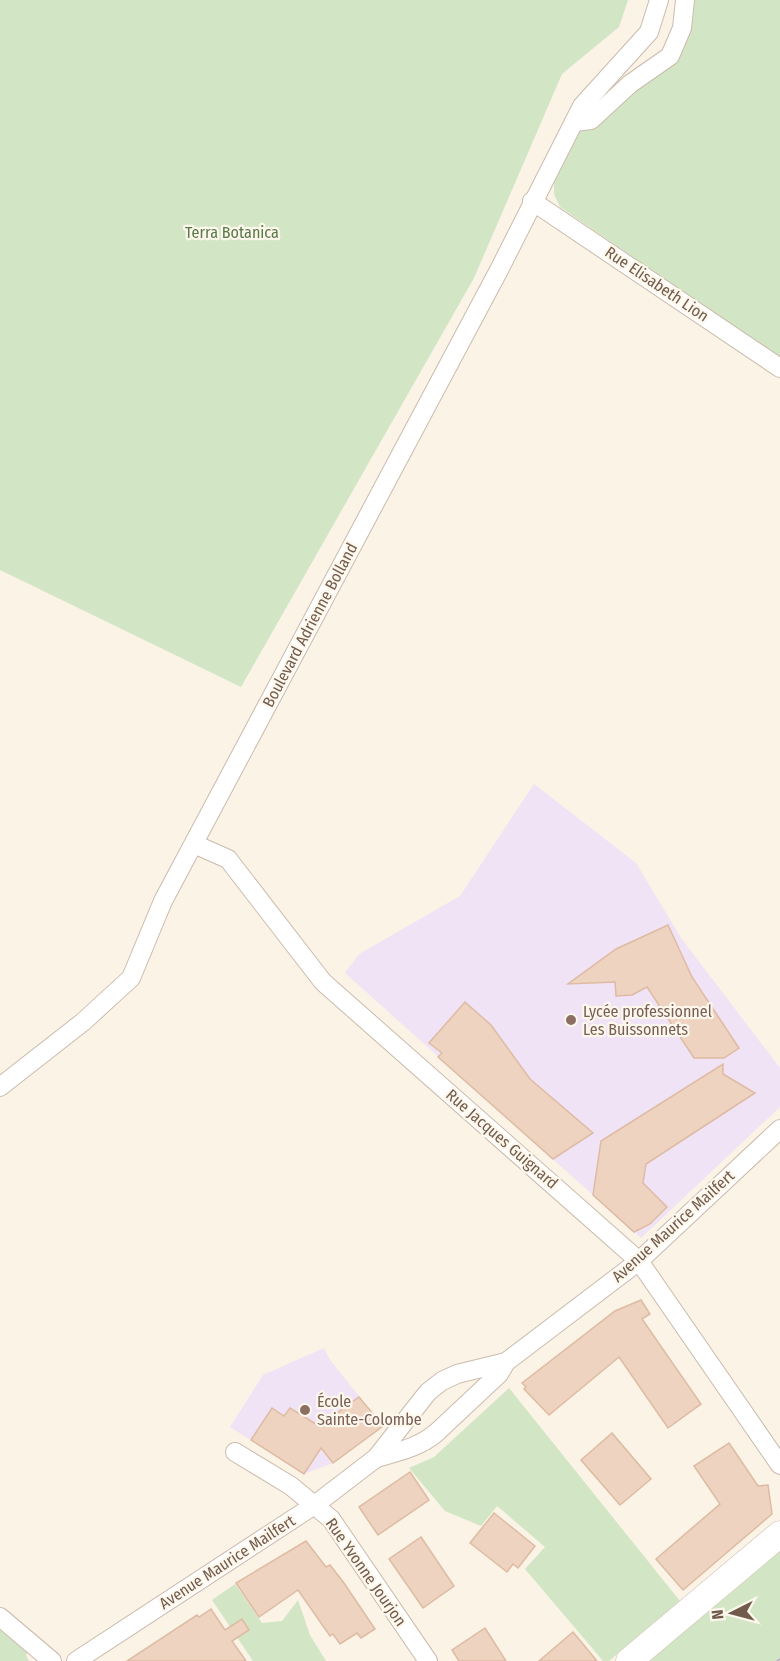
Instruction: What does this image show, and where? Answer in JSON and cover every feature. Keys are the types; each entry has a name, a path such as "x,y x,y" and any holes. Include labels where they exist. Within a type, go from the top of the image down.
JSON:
{"main road":[{"path":"630,1661 780,1534"}],"street":[{"name":"Boulevard Adrienne Bolland","path":"0,1087 83,1023 131,978 141,960 150,928 499,270 582,106 649,32 659,0"},
{"path":"574,122 591,120 630,84 670,56 682,28 686,0"},
{"name":"Rue Elisabeth Lion","path":"532,201 780,368"},
{"name":"Rue Jacques Guignard","path":"194,844 228,859 323,982 639,1261 780,1465"},
{"name":"Avenue Maurice Mailfert","path":"376,1458 426,1442 499,1374 506,1362 639,1261 780,1129"},
{"name":"Avenue Maurice Mailfert","path":"76,1661 316,1504 376,1458 428,1392 442,1381 456,1374 506,1362"},
{"name":"Rue Yvonne Jourjon","path":"235,1452 291,1485 331,1519 428,1661"},
{"path":"0,1617 52,1661"}],"shaded area":[{"name":"Lycée professionnel Les Buissonnets","path":"534,784 636,863 681,938 780,1068 780,1107 641,1238 345,973 359,954 460,896"},
{"name":"École Sainte-Colombe","path":"324,1348 330,1360 383,1426 333,1463 304,1474 230,1427 263,1375"}],"green space":[{"name":"Terra Botanica","path":"0,0 628,0 619,27 562,74 474,278 241,687 0,570"},
{"path":"686,0 780,0 780,358 560,207 554,194 554,179 581,128 661,63"},
{"path":"509,1388 680,1601 609,1661 603,1661 525,1569 545,1547 497,1506 481,1526 445,1511 409,1468 434,1457"},
{"path":"780,1542 780,1661 650,1661 651,1660"},
{"path":"235,1584 262,1623 282,1621 298,1600 310,1635 326,1661 253,1661 212,1600"},
{"path":"0,1628 29,1651 26,1655 29,1661 0,1661"}],"building":[{"path":"668,925 692,977 739,1048 724,1058 694,1058 647,987 632,995 616,996 615,982 568,984 616,949"},
{"path":"465,1002 491,1025 530,1079 593,1133 553,1159 438,1057 442,1053 429,1043"},
{"path":"723,1064 723,1074 755,1093 646,1164 643,1183 667,1207 650,1224 634,1232 593,1195 601,1141"},
{"path":"641,1300 650,1314 642,1319 701,1404 668,1428 619,1357 549,1415 524,1389 526,1387 522,1383 615,1311"},
{"path":"359,1397 383,1426 333,1463 321,1448 304,1474 251,1440 272,1408 284,1416 290,1408 319,1426"},
{"path":"612,1433 651,1479 620,1505 581,1460"},
{"path":"729,1443 758,1486 768,1485 772,1514 683,1590 656,1559 720,1504 694,1466"},
{"path":"410,1472 429,1500 378,1535 359,1507"},
{"path":"494,1513 535,1546 518,1568 513,1564 507,1572 470,1543"},
{"path":"421,1537 454,1586 423,1608 389,1559"},
{"path":"306,1541 326,1567 330,1565 375,1629 361,1638 357,1633 340,1644 333,1634 330,1636 298,1590 259,1617 236,1583"},
{"path":"211,1609 225,1630 242,1619 249,1630 232,1641 246,1661 127,1661 197,1615 199,1617"},
{"path":"485,1628 506,1661 459,1661 452,1650"},
{"path":"573,1632 597,1661 539,1661"}],"place":[{"name":"Lycée professionnel Les Buissonnets","path":"571,1020"},
{"name":"École Sainte-Colombe","path":"305,1410"}]}
